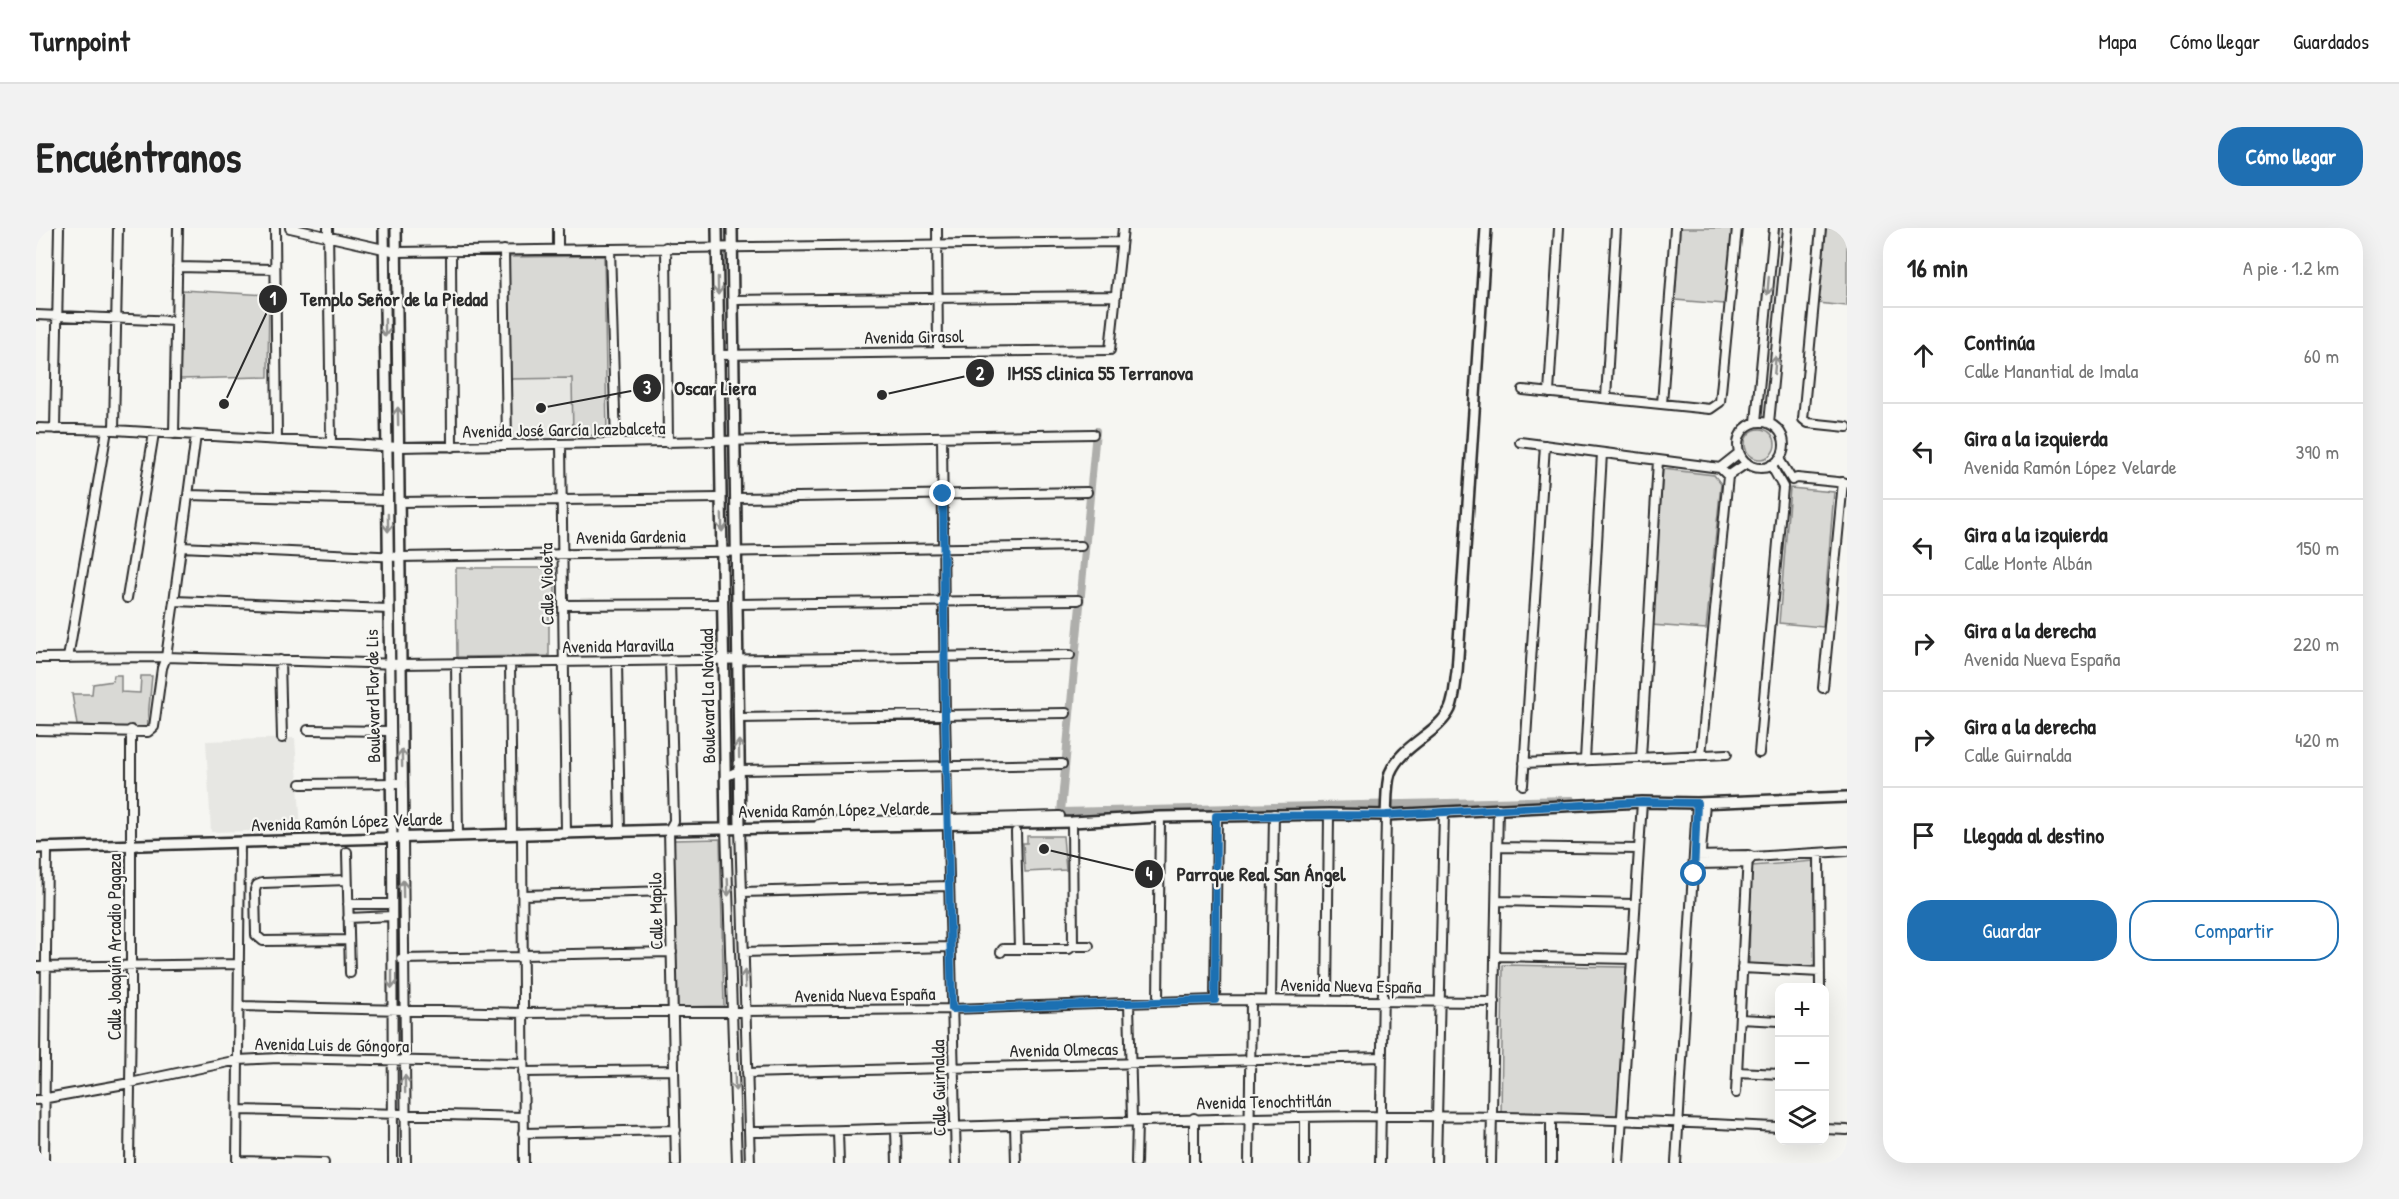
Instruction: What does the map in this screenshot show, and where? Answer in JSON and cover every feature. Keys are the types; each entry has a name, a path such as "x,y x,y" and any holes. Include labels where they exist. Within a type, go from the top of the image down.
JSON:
{"street":[{"path":"55,429 59,228"},
{"path":"68,658 111,430 118,228"},
{"path":"174,434 178,228"},
{"path":"275,228 277,440"},
{"path":"290,228 397,252 1121,242"},
{"path":"328,228 331,443"},
{"name":"Boulevard Flor de Lis","path":"384,228 392,838 393,1163"},
{"name":"Boulevard Flor de Lis","path":"396,228 406,1163"},
{"path":"558,228 558,249"},
{"name":"Boulevard La Navidad","path":"717,228 726,828 737,1163"},
{"name":"Boulevard La Navidad","path":"732,228 740,828 750,1163"},
{"path":"937,228 938,352"},
{"path":"733,300 1116,296 1123,228"},
{"path":"1380,1163 1387,808 1390,774 1400,757 1442,720 1449,711 1453,699 1457,672 1486,228"},
{"path":"1549,393 1559,228"},
{"path":"1606,398 1616,228"},
{"path":"1662,404 1676,228"},
{"path":"1523,390 1710,409 1720,402 1737,228"},
{"path":"1756,422 1774,228"},
{"path":"1769,423 1788,228"},
{"path":"1821,228 1803,419 1808,423 1847,427"},
{"path":"666,247 668,443"},
{"path":"610,249 616,443"},
{"path":"504,250 507,444"},
{"path":"451,251 452,447"},
{"path":"177,267 275,269"},
{"name":"Avenida Girasol","path":"719,356 1110,350 1116,296"},
{"path":"36,315 176,321"},
{"path":"1756,422 1769,423 1781,434 1784,442 1779,459 1763,468 1747,463 1739,453 1738,439 1741,433 1746,427 1756,422"},
{"name":"Avenida José García Icazbalceta","path":"36,428 111,430 399,447 1093,434"},
{"path":"127,598 154,433"},
{"path":"36,730 148,732 154,727 162,668 166,657 196,435"},
{"name":"Calle Guirnalda","path":"942,437 947,822 956,1163"},
{"path":"1520,442 1658,460 1724,472 1747,463"},
{"name":"Calle Violeta","path":"561,444 566,833"},
{"path":"1523,785 1545,445"},
{"path":"1585,760 1602,453"},
{"path":"1701,755 1724,472 1739,453"},
{"path":"1779,459 1792,480"},
{"path":"1641,758 1658,460"},
{"path":"1759,753 1783,487 1771,465"},
{"path":"1783,487 1797,478 1845,482 1823,688"},
{"path":"736,498 1087,492"},
{"path":"188,495 387,500"},
{"path":"399,502 721,498"},
{"name":"Avenida Gardenia","path":"181,548 400,557 1081,546"},
{"path":"737,604 1078,600"},
{"path":"174,601 389,609"},
{"path":"563,605 723,604"},
{"name":"Avenida Maravilla","path":"36,658 166,657 401,664 1070,655"},
{"path":"280,660 282,738"},
{"name":"Calle Mapilo","path":"670,660 674,821 669,830 676,1163"},
{"path":"618,661 620,831"},
{"path":"456,663 458,836"},
{"path":"510,663 517,834 522,895 524,1163"},
{"path":"739,718 1066,713"},
{"name":"Calle Joaquín Arcadio Pagaza","path":"129,1163 131,730"},
{"path":"308,730 390,730"},
{"path":"1524,763 1727,754"},
{"path":"725,777 740,770 1062,764"},
{"path":"301,784 402,783"},
{"name":"Avenida Ramón López Velarde","path":"36,848 726,828 807,828 947,822 1072,822 1160,817 1329,814 1387,808 1444,812 1642,802 1701,803 1847,797"},
{"path":"1619,1163 1642,802"},
{"path":"1676,1163 1694,874 1701,803"},
{"path":"1491,1163 1498,808"},
{"path":"1436,1163 1444,812"},
{"path":"1271,1000 1274,814"},
{"path":"1327,1001 1329,814"},
{"path":"947,822 1060,816"},
{"path":"1215,1000 1216,816"},
{"path":"1158,1001 1160,817"},
{"path":"1072,822 1073,946"},
{"path":"1016,832 1019,950"},
{"path":"240,842 237,1162 324,1163"},
{"path":"1498,847 1639,849"},
{"path":"44,1163 40,1100 46,967 47,848"},
{"path":"346,852 350,973"},
{"path":"1697,860 1847,852"},
{"path":"1819,853 1820,983"},
{"path":"1736,1093 1749,859"},
{"path":"347,880 257,885 255,891 256,935 262,941 349,940"},
{"path":"742,892 949,886"},
{"path":"522,895 670,891"},
{"path":"1497,901 1635,904"},
{"path":"348,904 392,904"},
{"path":"348,918 392,916"},
{"path":"1001,952 1003,949 1069,949 1073,946 1089,946"},
{"path":"744,952 951,947"},
{"path":"392,959 672,952"},
{"path":"1496,956 1632,959"},
{"path":"36,967 239,964"},
{"path":"1742,968 1820,972"},
{"name":"Avenida Nueva España","path":"238,1006 524,1013 952,1009 1215,1000 1495,1002"},
{"path":"1249,1163 1251,1000"},
{"path":"1130,1003 1136,1163"},
{"path":"1740,1019 1775,1021"},
{"name":"Avenida Olmecas","path":"747,1073 1382,1057"},
{"name":"Avenida Luis de Góngora","path":"40,1100 238,1060 279,1058 405,1061 523,1068"},
{"path":"523,1068 674,1070"},
{"path":"1737,1072 1775,1074"},
{"path":"238,1110 524,1117"},
{"name":"Avenida Tenochtitlán","path":"749,1132 955,1128 1194,1118 1381,1116 1622,1120 1775,1127"},
{"path":"1305,1117 1305,1163"},
{"path":"1194,1118 1194,1163"},
{"path":"1551,1119 1551,1163"},
{"path":"1015,1125 1016,1163"},
{"path":"896,1129 897,1163"},
{"path":"1829,1129 1847,1130"},
{"path":"524,1133 676,1130"},
{"path":"838,1131 839,1163"}],"shaded area":[{"path":"1679,228 1733,228 1724,304 1675,300"},
{"path":"1826,228 1847,228 1847,306 1818,303"},
{"path":"604,256 607,435 573,436 572,378 510,379 508,257"},
{"path":"182,290 269,295 268,377 180,379"},
{"path":"572,378 573,436 511,438 510,379"},
{"path":"1760,429 1771,433 1775,444 1771,455 1760,459 1749,455 1745,444 1749,433"},
{"path":"1663,469 1714,475 1721,484 1706,629 1651,625"},
{"path":"1790,488 1834,492 1823,627 1779,623"},
{"path":"456,568 555,568 555,599 549,599 549,656 457,657"},
{"path":"114,675 121,675 121,692 140,693 141,676 152,676 147,728 77,725 72,694 92,694 93,684 113,681"},
{"path":"295,738 301,830 211,832 206,741"},
{"path":"1027,836 1063,836 1066,870 1025,872 1023,843 1027,843"},
{"path":"720,839 724,1006 678,1007 673,840"},
{"path":"1814,861 1815,967 1749,965 1751,866"},
{"path":"1503,965 1626,967 1618,1118 1501,1116"}],"waterway":[{"path":"1096,431 1061,812 1572,800"}],"place":[{"name":"IMSS clinica 55 Terranova","path":"882,395"},
{"name":"Templo Señor de la Piedad","path":"224,404"},
{"name":"Oscar Liera","path":"541,408"},
{"name":"Parrque Real San Ángel","path":"1044,849"}],"route":[{"path":"943,494 945,714 952,1009 1215,1000 1216,816 1386,815 1642,802 1697,803 1694,874"}]}
